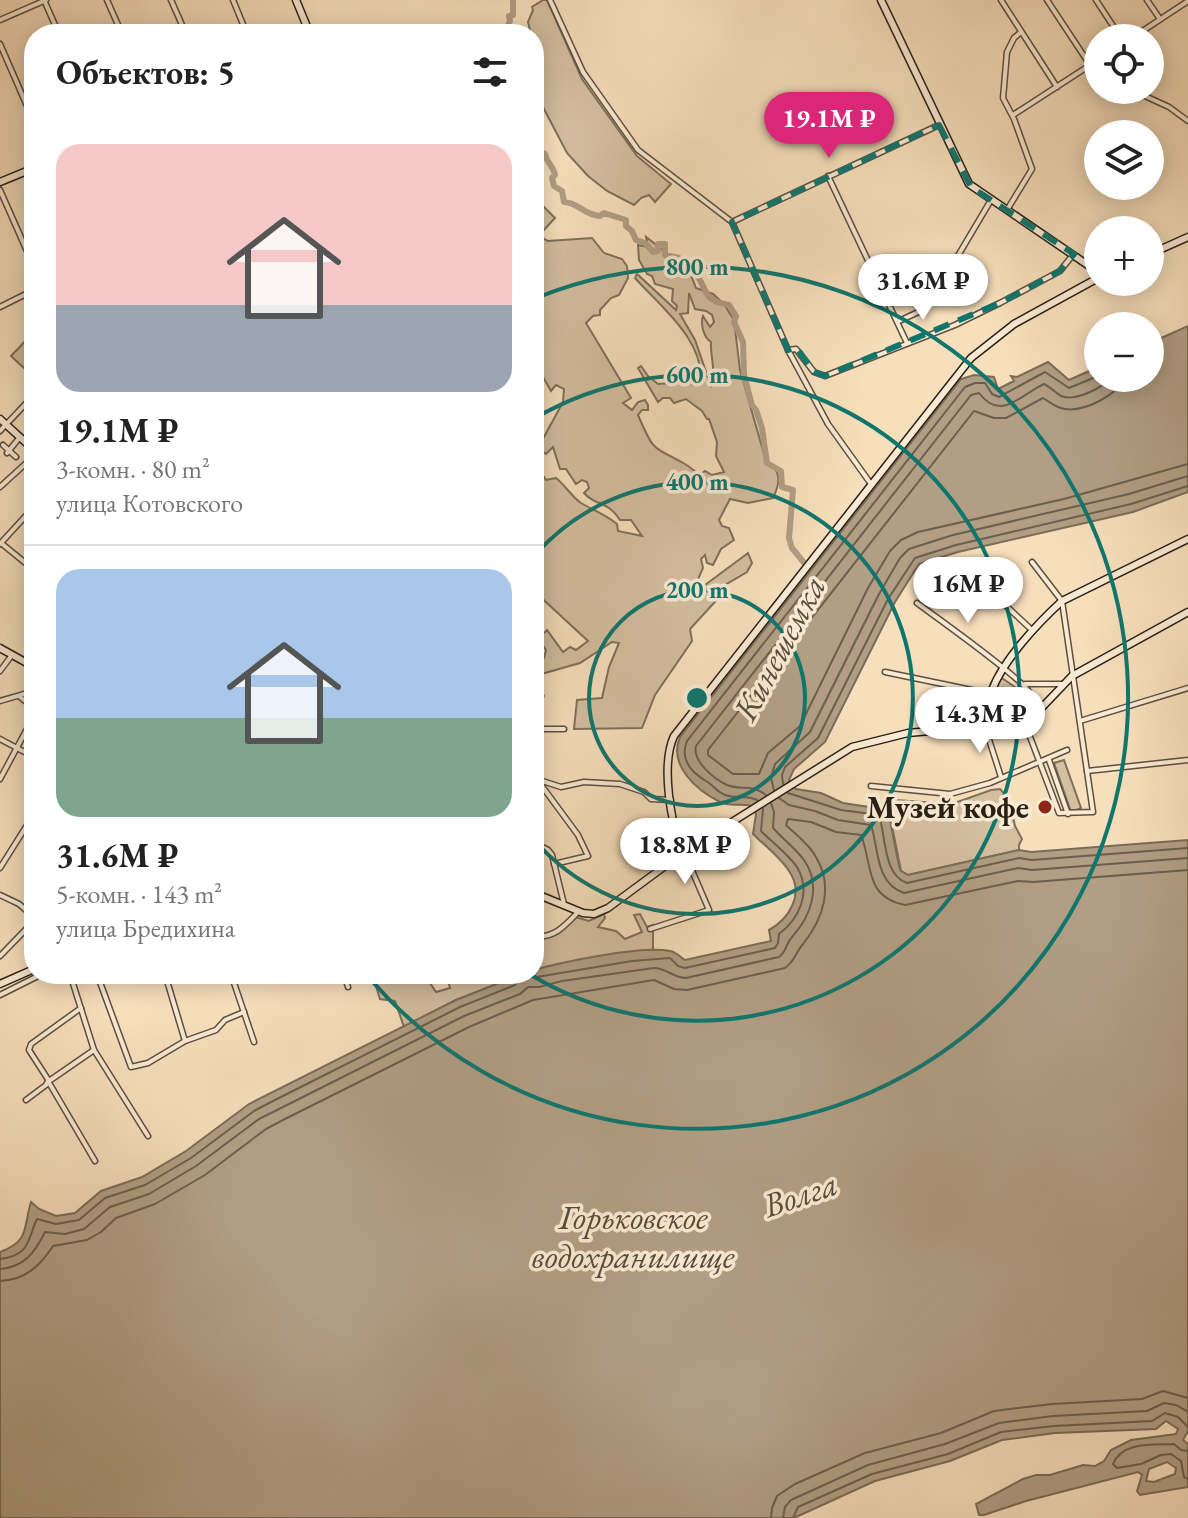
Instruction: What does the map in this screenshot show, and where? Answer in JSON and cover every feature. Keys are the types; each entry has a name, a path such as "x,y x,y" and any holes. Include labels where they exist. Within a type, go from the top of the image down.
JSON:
{"street":[{"path":"0,20 45,0 55,24"},
{"path":"107,0 118,24"},
{"path":"171,0 182,24"},
{"path":"233,0 243,24"},
{"path":"296,0 306,24"},
{"path":"550,0 583,72 638,150 732,222 788,350 828,424 871,484"},
{"path":"881,0 969,184 1084,262"},
{"path":"1001,0 1057,87"},
{"path":"1047,0 1084,54"},
{"path":"1096,0 1112,24"},
{"path":"1147,0 1160,19"},
{"path":"1153,24 1188,1"},
{"path":"1007,210 1032,169 1003,98 1007,52 1010,43 1021,32"},
{"path":"0,44 24,99"},
{"path":"1012,116 1084,69"},
{"path":"1162,104 1188,121"},
{"path":"732,222 939,125"},
{"path":"0,182 24,172"},
{"path":"828,176 908,344"},
{"path":"0,190 24,244"},
{"path":"899,321 927,308 991,200"},
{"path":"1164,248 1188,237"},
{"path":"788,350 796,349 814,372 825,376 955,325 1046,280 1060,271 1074,254"},
{"path":"650,929 709,910 674,830 669,754 674,736 960,370 981,348 1014,324 1084,286"},
{"path":"0,307 24,295"},
{"path":"0,431 3,422 24,404"},
{"path":"3,422 24,442"},
{"path":"8,452 20,437"},
{"path":"3,445 16,457"},
{"path":"0,487 24,463"},
{"path":"24,518 0,543 24,562"},
{"path":"1001,777 985,727 991,694 1003,669 1062,601 1188,539"},
{"path":"1020,724 1027,729 1059,813 1093,812 1062,601 1032,562"},
{"path":"978,565 989,590 1033,631"},
{"path":"917,603 1023,684 1032,700 1033,719"},
{"path":"1027,729 1072,676 1188,612"},
{"path":"0,648 24,660"},
{"path":"0,671 12,655"},
{"path":"885,672 991,694"},
{"path":"1023,684 1064,684"},
{"path":"1080,721 1188,688"},
{"path":"0,701 24,695"},
{"path":"19,697 24,701"},
{"path":"544,897 594,914 608,908 684,852 843,752 863,743 908,733 1020,724 1033,719"},
{"path":"544,731 564,729"},
{"path":"0,779 24,737"},
{"path":"0,739 24,752"},
{"path":"871,786 950,794 990,783 1067,750"},
{"path":"1049,760 1068,814"},
{"path":"1087,771 1188,760"},
{"path":"544,781 561,787 584,782 620,784 644,792 651,799 671,800"},
{"path":"544,790 578,835 588,856 554,864"},
{"path":"0,868 24,830"},
{"path":"544,848 554,864 564,904"},
{"path":"0,895 24,908"},
{"path":"544,937 562,928 579,911"},
{"path":"0,956 24,930"},
{"path":"0,984 24,973"},
{"path":"0,995 24,983"},
{"path":"73,984 94,1050 148,1136"},
{"path":"100,984 129,1067 148,1063 185,1041 214,1032 225,1020 244,1012"},
{"path":"168,984 185,1041"},
{"path":"234,984 254,1042"},
{"path":"81,1008 31,1044 29,1050 95,1161"},
{"path":"26,1100 94,1050"}],"highlighted area":[{"path":"939,125 971,187 1074,254 1060,271 1000,303 825,376 814,372 796,347 788,350 732,222"}],"shaded area":[{"path":"547,0 582,79 637,156 671,184 655,202 649,195 634,205 607,191 567,153 544,109 544,24 528,24 532,7"},
{"path":"544,207 555,218 544,230"},
{"path":"646,237 689,270 696,288 713,294 734,320 740,370 766,461 777,473 773,498 748,503 730,499 719,520 722,526 729,528 734,540 721,549 713,565 707,563 705,555 701,559 703,568 696,584 701,588 748,553 752,563 747,572 725,585 724,592 690,629 692,641 655,695 642,728 574,729 577,700 602,698 609,667 619,643 612,642 580,663 544,673 544,633 547,630 563,652 570,647 576,650 588,641 544,600 544,477 546,480 556,478 581,503 617,524 618,531 642,536 631,520 620,520 606,506 584,493 589,488 587,482 582,480 576,484 566,469 560,469 553,447 544,452 544,437 563,402 564,389 556,385 551,391 544,379 544,239 592,238 604,253 622,259 627,266 628,278 619,295 611,298 600,310 600,315 593,316 586,323 631,398 623,403 632,410 638,402 645,400 648,410 642,410 638,415 651,442 659,450 701,474 705,471 712,475 724,472 716,456 717,442 709,419 686,399 674,403 670,398 663,398 658,402 638,368 641,366 658,384 700,384 700,368 689,339 635,278 637,274 676,310 677,306 672,301 673,289 655,284 639,260 638,245 648,247","holes":["689,293 695,309 712,315 714,322 710,327 703,316 703,330 711,342 711,386 695,340 680,314 688,313"]},
{"path":"24,342 24,368 11,356"},
{"path":"999,676 1025,694 1021,721 990,724"},
{"path":"1064,760 1081,808 1071,812 1054,763"},
{"path":"1000,789 1009,799 1015,826 1022,839 1019,850 908,875 901,871 889,811 885,809 896,800 952,804"},
{"path":"604,914 605,918 598,927 616,931 625,939 642,932 634,915 640,914 647,927 653,925 653,950 544,968 544,937 557,933 575,917 589,921"},
{"path":"375,984 431,984 436,992 450,988 449,984 497,984 456,1000 404,1027 395,1001 380,999"}],"water":[{"name":"Горьковское водохранилище","path":"1188,326 1188,492 1133,512 958,552 919,564 895,602 825,742 794,769 789,780 796,789 821,793 843,803 888,810 899,866 908,875 1019,850 1031,852 1188,840 1188,1431 1183,1440 1188,1444 1188,1487 1140,1495 1137,1491 1142,1475 1138,1472 979,1515 976,1504 1023,1479 1083,1465 1095,1466 1104,1461 1111,1450 1131,1440 1176,1434 1178,1429 1166,1421 1156,1429 1055,1433 1002,1440 950,1461 875,1481 794,1518 0,1518 0,1252 21,1238 31,1202 56,1216 75,1213 101,1191 142,1177 186,1151 249,1104 456,1000 497,984 544,984 544,968 622,952 670,951 685,960 771,941 769,930 783,919 792,905 794,880 781,861 753,834 756,814 752,806 720,802 686,776 678,757 680,737 961,379 974,375 994,377 998,389 1014,381 1011,376 1017,377 1048,362 1069,380 1084,373 1084,392 1164,392 1164,337","holes":["1167,1462 1176,1468 1175,1474 1154,1482 1146,1481 1149,1469"]}],"waterway":[{"path":"509,24 509,16 513,15 513,0"},
{"name":"Кинешемка","path":"544,154 555,175 552,178 554,186 562,191 564,202 594,215 604,213 626,220 626,226 636,240 645,243 653,252 658,251 658,244 665,244 665,255 679,258 679,268 696,274 710,298 729,305 736,316 734,322 743,342 744,375 762,428 767,463 781,471 782,487 793,490 789,538 792,548 805,564"}],"place":[{"name":"Музей кофе","path":"1045,807"}],"water label":[{"name":"Волга","path":"800,1194"}]}
